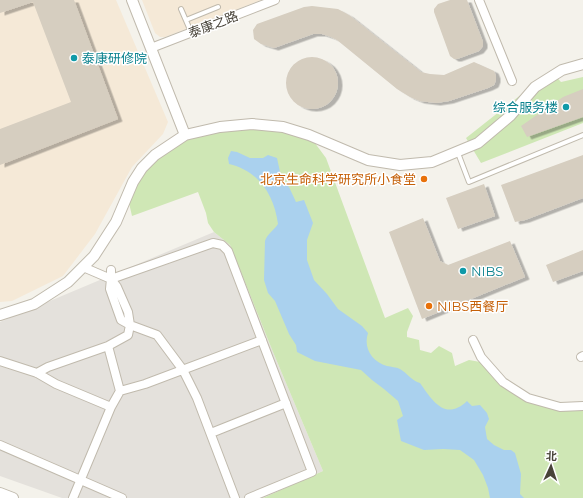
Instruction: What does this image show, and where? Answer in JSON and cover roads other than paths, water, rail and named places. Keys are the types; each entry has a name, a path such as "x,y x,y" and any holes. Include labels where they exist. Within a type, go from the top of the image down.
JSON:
{"street":[{"path":"132,0 185,135"},
{"name":"泰康之路","path":"151,48 275,0"},
{"path":"479,0 512,81"},
{"path":"0,315 34,304 68,282 94,256 116,222 133,182 142,168 155,155 185,135 220,127 252,124 283,127 309,135 368,160 400,165 432,162 478,143 510,116 535,87 562,70 583,64"},
{"path":"83,267 111,279 213,243 222,245 228,251 312,472 249,498"},
{"path":"110,270 110,289 121,320 157,335 183,370 197,398 235,498"},
{"path":"36,373 48,367 108,346 128,335 130,325"},
{"path":"73,498 110,407 120,391 183,370 262,340"},
{"path":"473,340 481,357 503,382 528,398 560,407 583,406"},
{"path":"108,346 120,391"},
{"path":"0,361 36,373 56,384 110,407"},
{"path":"211,433 286,403"},
{"path":"0,445 122,498"},
{"path":"0,493 13,498"}],"lane":[{"path":"186,20 218,7"},
{"path":"181,9 191,32"},
{"path":"458,152 469,182 583,135"}],"water":[{"path":"231,151 250,158 263,158 268,155 277,158 282,181 289,187 296,202 304,200 313,223 307,240 307,260 314,280 338,309 362,326 368,333 368,349 373,358 382,364 398,368 403,371 414,381 420,383 434,402 446,409 459,407 467,401 472,406 480,405 487,413 489,419 485,427 487,439 494,445 504,450 511,450 515,453 521,474 520,494 524,498 490,498 483,475 474,460 460,450 424,450 401,441 397,420 403,416 398,401 361,370 315,361 297,352 296,345 289,334 275,301 268,293 264,280 265,241 267,236 278,224 273,203 269,194 257,178 240,167 229,164 228,158"}],"place":[{"name":"泰康研修院","path":"74,58"},
{"name":"综合服务楼","path":"566,107"},
{"name":"北京生命科学研究所小食堂","path":"424,179"},
{"name":"NIBS","path":"463,271"},
{"name":"NIBS西餐厅","path":"429,306"}]}
